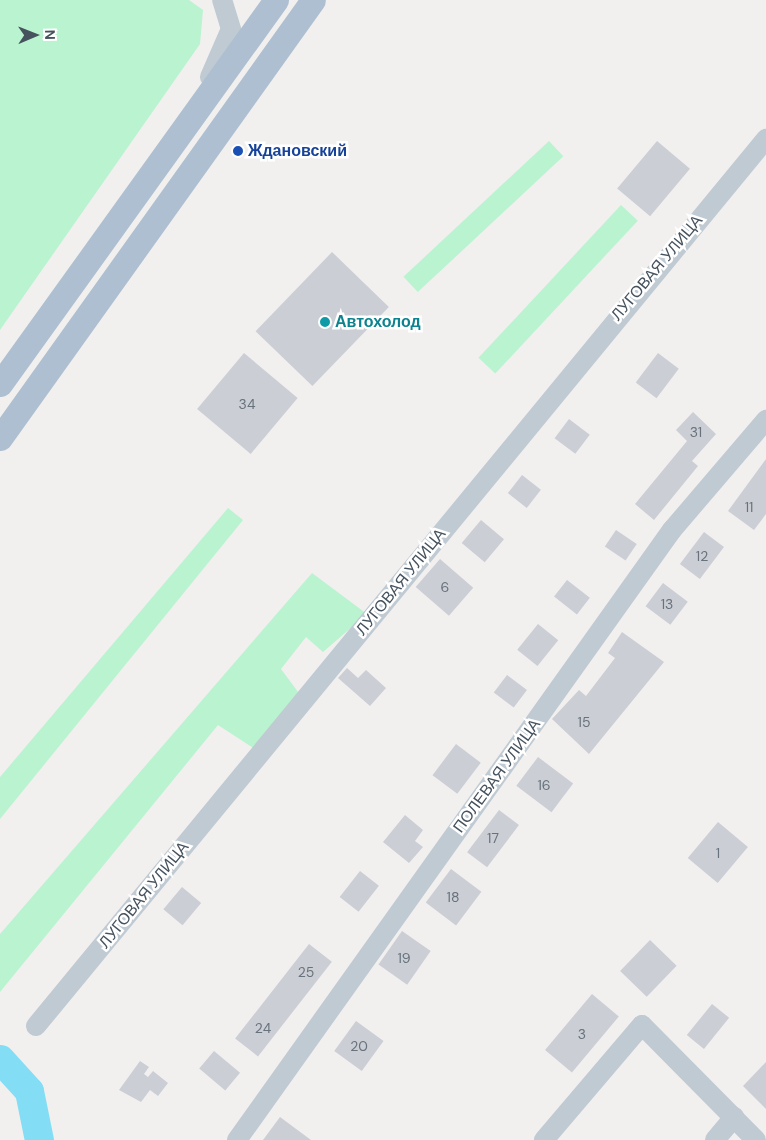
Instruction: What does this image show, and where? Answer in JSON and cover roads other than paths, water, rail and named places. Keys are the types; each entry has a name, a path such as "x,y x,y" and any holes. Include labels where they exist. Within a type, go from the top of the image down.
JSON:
{"main road":[{"path":"0,384 186,122 276,0"},
{"path":"0,438 313,0"}],"street":[{"path":"186,122 229,41 229,15 222,0"},
{"name":"ЛУГОВАЯ УЛИЦА","path":"36,1026 766,139"},
{"name":"ПОЛЕВАЯ УЛИЦА","path":"237,1140 672,530 766,420"},
{"path":"544,1140 642,1025 756,1140"},
{"path":"715,1140 734,1117"}],"waterway":[{"path":"0,1059 29,1091 39,1140"}],"place":[{"name":"Ждановский","path":"238,151"},
{"name":"Автохолод","path":"325,322"}]}
